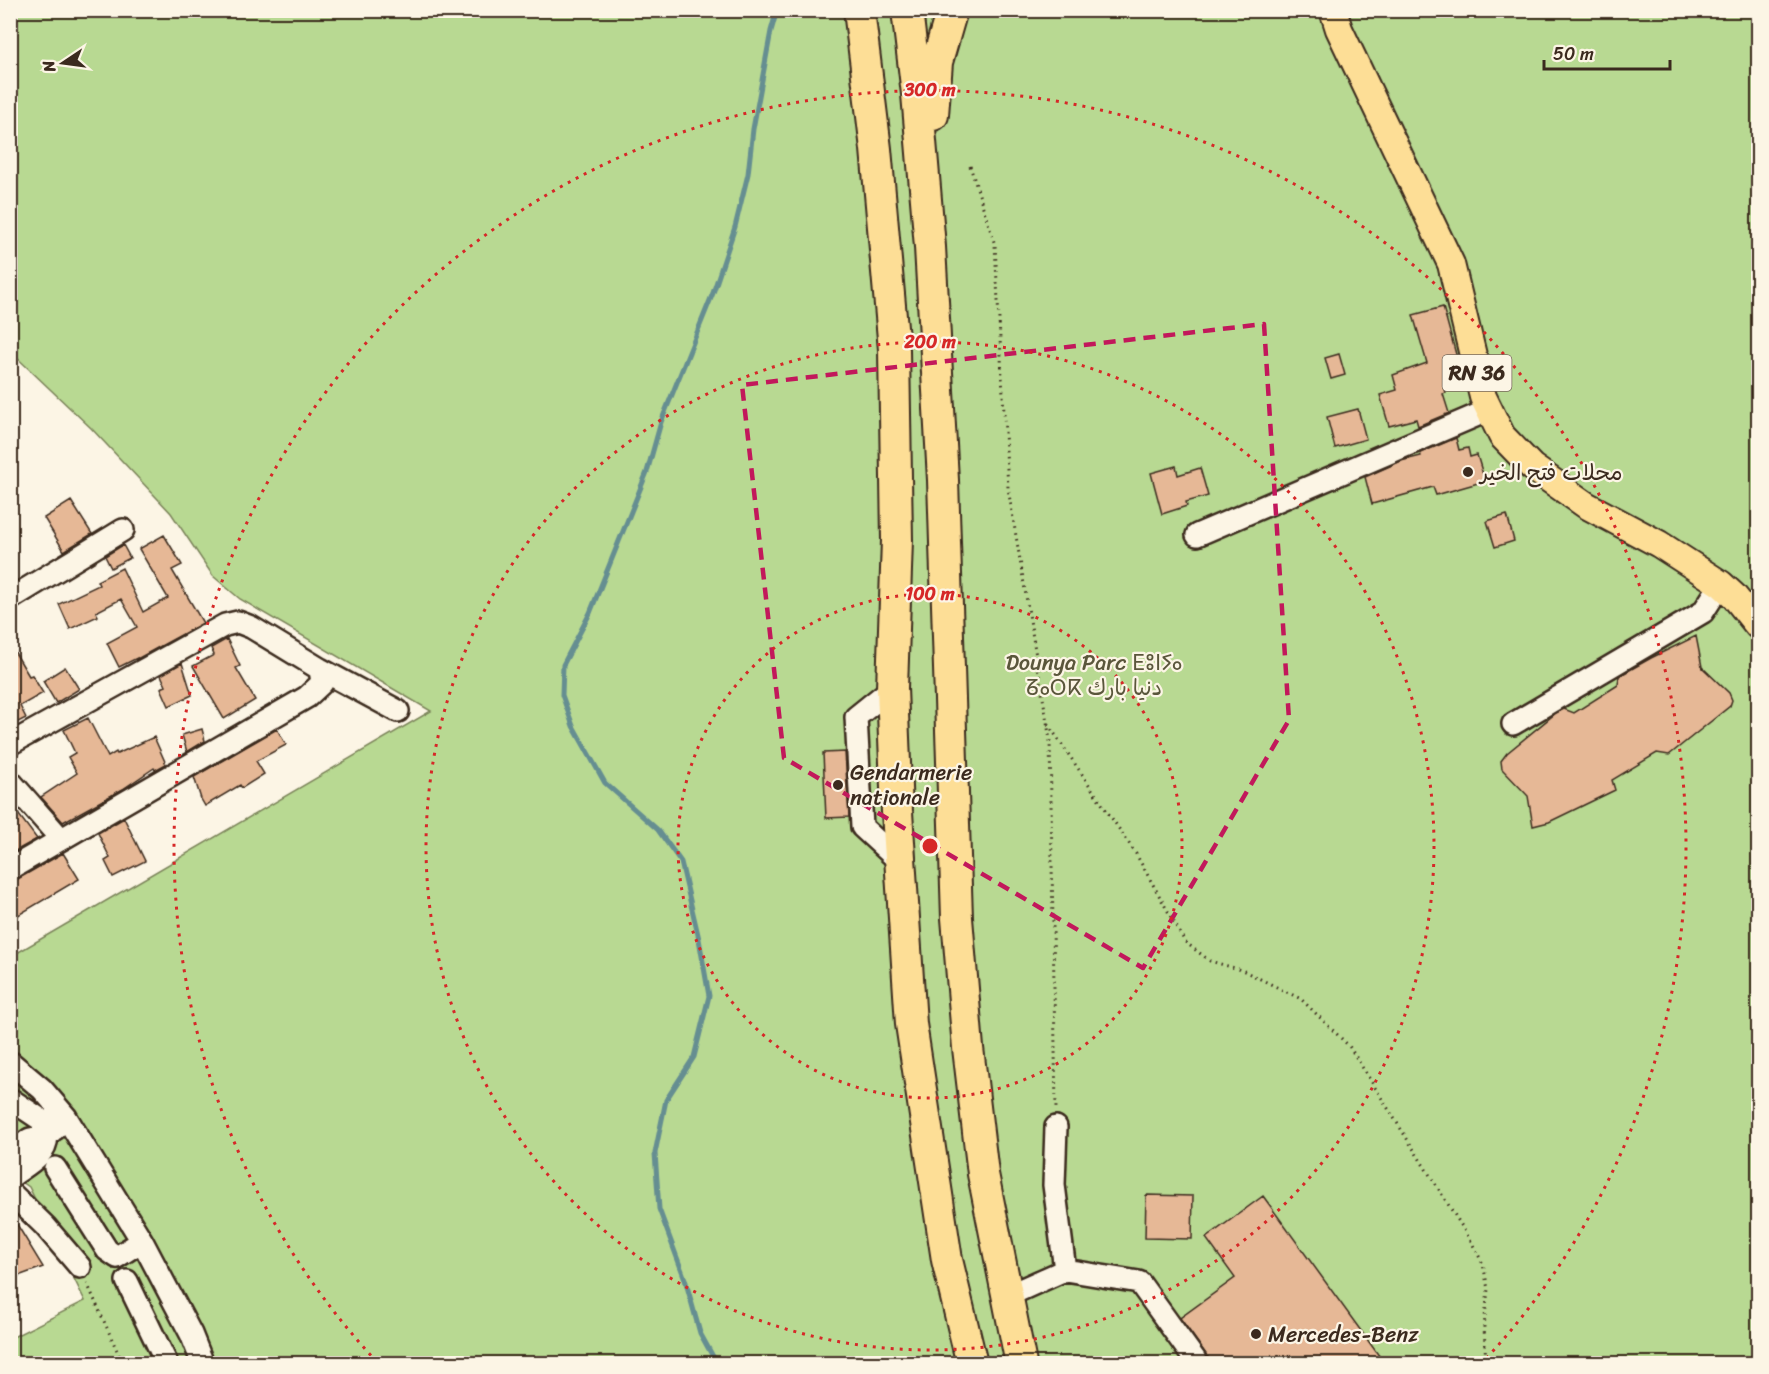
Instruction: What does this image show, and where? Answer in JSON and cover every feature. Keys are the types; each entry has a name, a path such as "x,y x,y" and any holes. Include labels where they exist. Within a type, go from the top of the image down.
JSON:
{"highway":[{"path":"859,10 876,148 894,350 897,540 892,688 900,862 911,1024 947,1260 972,1364"},
{"path":"907,10 917,94 930,247 943,480 957,918 968,1048 983,1174 1021,1364"},
{"path":"930,247 933,107 937,62 952,10"}],"main road":[{"name":"RN 36","path":"1333,10 1339,29 1451,264 1483,397 1502,436 1532,467 1586,505 1659,544 1721,584 1734,596 1758,626"}],"street":[{"path":"1197,535 1489,410"},
{"path":"10,598 123,530"},
{"path":"1513,724 1703,612 1721,584"},
{"path":"10,744 225,625 238,622 251,627 320,669 398,711"},
{"path":"10,869 307,697 322,683 320,669"},
{"path":"10,781 61,839"},
{"path":"10,1062 42,1089 56,1127 41,1154 10,1177"},
{"path":"10,1099 56,1127 105,1183 142,1241 191,1334 203,1364"},
{"path":"10,1139 32,1113"},
{"path":"10,1154 30,1139 56,1127"},
{"path":"1056,1127 1054,1185 1065,1270"},
{"path":"55,1168 107,1250 117,1257 142,1241"},
{"path":"76,1201 105,1183"},
{"path":"10,1192 45,1226 80,1267"},
{"path":"1007,1296 1065,1270 1139,1282 1198,1364"},
{"path":"127,1281 163,1355 191,1334"}],"path":[{"path":"970,166 995,245 1008,488 1050,740 1056,1127"},
{"path":"1047,723 1136,854 1185,942 1210,961 1242,970 1300,999 1349,1046 1471,1241 1483,1264 1488,1289 1484,1327 1486,1364"},
{"path":"80,1267 123,1364"}],"highlighted area":[{"path":"1264,324 1289,720 1143,968 784,758 742,385"}],"green space":[{"name":"Dounya Parc ⴹⵓⵏⵢⴰ ⵒⴰⵔⴽ دنيا بارك","path":"11,11 1758,11 1758,1363 11,1363 11,1338 85,1301 29,1187 11,1174 10,957 431,711 240,599 213,576 171,513 91,428 11,352"}],"building":[{"path":"1443,307 1463,380 1444,385 1446,393 1443,394 1449,413 1418,426 1416,419 1389,426 1380,395 1397,390 1393,375 1427,363 1413,315"},
{"path":"1339,354 1345,375 1331,379 1325,358"},
{"path":"1358,409 1366,439 1335,448 1327,417"},
{"path":"1456,438 1459,450 1468,448 1470,457 1477,455 1485,481 1436,495 1433,487 1372,504 1365,477 1401,461 1421,456 1420,453"},
{"path":"1176,466 1178,475 1200,468 1208,496 1186,502 1187,506 1162,514 1151,473"},
{"path":"71,501 92,534 64,551 44,518"},
{"path":"1507,515 1514,541 1495,547 1487,521"},
{"path":"164,535 182,565 172,570 203,623 119,667 107,643 137,627 121,599 96,612 98,616 70,629 59,604 99,585 97,581 122,568 143,612 168,598 139,549"},
{"path":"123,545 130,558 111,568 105,556"},
{"path":"1696,636 1702,667 1729,693 1732,700 1730,706 1669,755 1657,753 1612,780 1615,790 1549,822 1533,826 1528,796 1502,769 1501,761 1507,753 1556,713 1564,709 1574,713 1618,685 1619,676"},
{"path":"227,639 240,666 236,668 255,700 224,719 193,666 214,655 211,648"},
{"path":"10,644 29,676 32,675 43,693 20,706 26,718 10,726"},
{"path":"182,663 192,695 169,706 161,688 166,686 161,675"},
{"path":"65,667 79,689 56,703 43,681"},
{"path":"88,718 108,757 154,737 166,764 155,770 154,768 123,789 63,822 41,797 77,773 68,757 75,753 64,730"},
{"path":"202,729 205,741 187,752 182,735"},
{"path":"277,729 286,745 256,761 264,774 242,788 240,785 205,806 194,777"},
{"name":"Gendarmerie nationale","path":"845,752 849,817 826,818 823,753"},
{"path":"10,803 37,839 10,854"},
{"path":"124,818 145,861 113,877 105,861 110,858 98,833"},
{"path":"63,853 79,879 10,920 10,882"},
{"path":"1146,1195 1193,1196 1192,1239 1145,1238"},
{"path":"1263,1196 1385,1364 1294,1364 1289,1356 1278,1364 1211,1364 1180,1318 1235,1278 1206,1238"},
{"path":"10,1213 43,1267 10,1279"}],"waterway":[{"path":"717,1364 700,1333 685,1279 659,1209 655,1153 666,1100 694,1057 709,996 699,939 681,862 658,830 605,783 573,726 562,695 563,665 590,613 647,472 661,422 713,293 735,227 748,174 753,129 777,10"}],"place":[{"name":"محلات فتح الخير","path":"1468,472"},
{"name":"Gendarmerie nationale","path":"838,785"},
{"name":"Mercedes-Benz","path":"1256,1334"}]}
